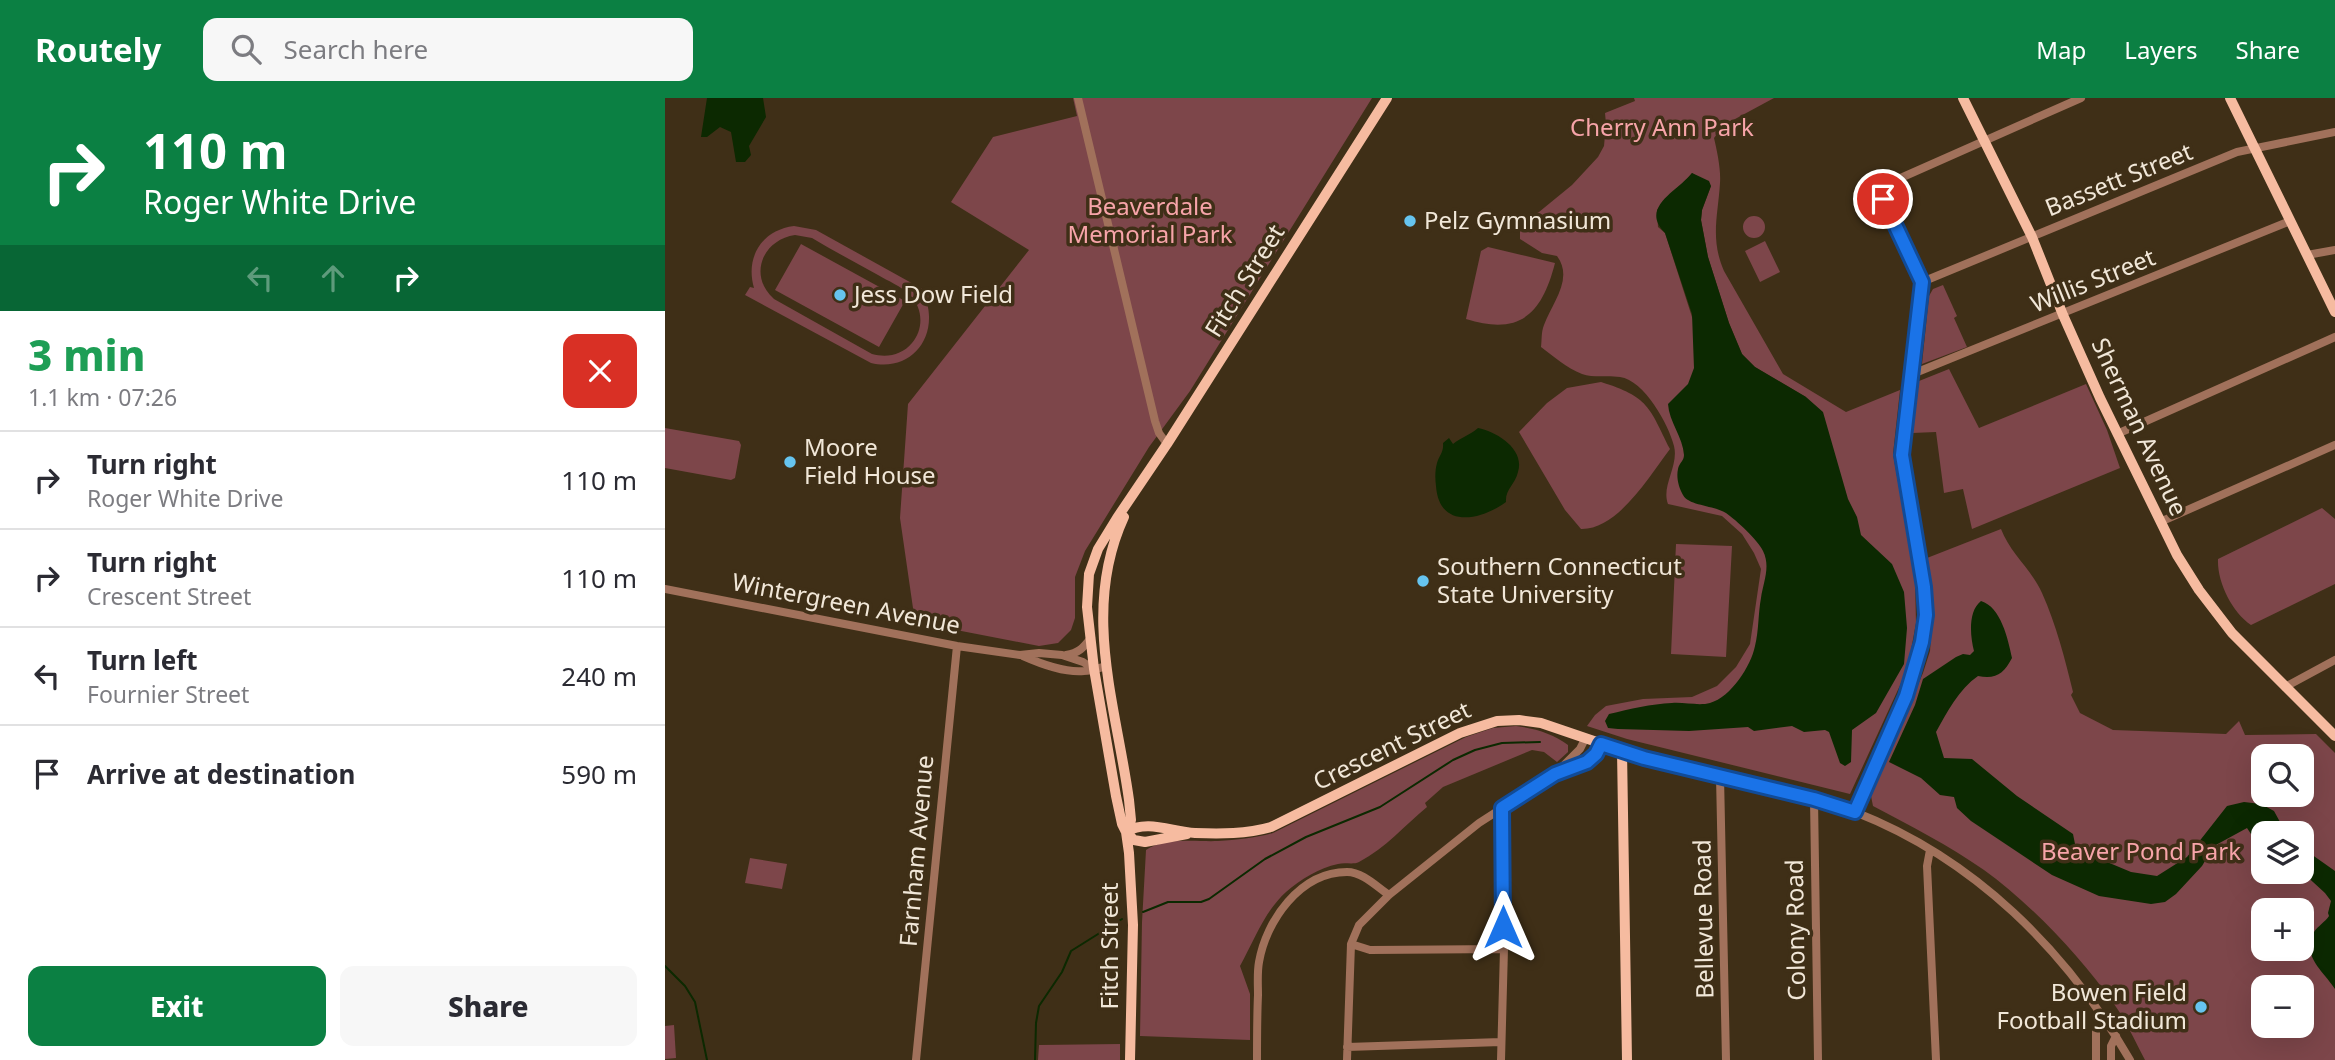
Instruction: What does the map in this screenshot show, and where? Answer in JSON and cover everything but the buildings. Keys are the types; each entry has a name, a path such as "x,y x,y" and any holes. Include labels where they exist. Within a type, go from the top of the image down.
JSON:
{"main road":[{"name":"Fitch Street","path":"1130,1060 1133,901 1126,832 1119,812 1094,669 1087,587 1093,560 1387,98"},
{"name":"Sherman Avenue","path":"1963,98 2032,237 2063,315 2117,434 2177,555 2232,634 2335,736"},
{"path":"2230,98 2335,312"},
{"name":"Fitch Street","path":"1126,832 1131,820 1129,800 1106,666 1102,624 1104,582 1119,527 1138,487"},
{"name":"Crescent Street","path":"1191,833 1145,842 1134,840 1126,832 1143,825 1191,833 1241,833 1271,827 1460,733 1486,723 1505,720 1531,721 1622,751 1814,799 1855,812"},
{"path":"1622,751 1627,1060"}],"street":[{"path":"1078,98 1155,421 1167,444"},
{"path":"1855,812 1906,696 1924,628 1924,587 1902,461 1922,282 1878,188 2081,98"},
{"name":"Bassett Street","path":"1922,282 2237,152 2335,132"},
{"name":"Willis Street","path":"1910,375 2290,221"},
{"path":"2307,255 2335,250"},
{"path":"2117,434 2335,337"},
{"path":"2160,522 2335,445"},
{"name":"Wintergreen Avenue","path":"665,589 957,646 1020,655 1062,655 1094,669"},
{"path":"1062,655 1082,650 1091,638"},
{"name":"Farnham Avenue","path":"916,1060 957,646"},
{"name":"Wintergreen Avenue","path":"1020,655 1038,663 1071,670 1086,671 1106,666"},
{"path":"2285,687 2335,660"},
{"path":"1555,774 1580,749 1585,738"},
{"path":"1347,1060 1350,944 1359,925 1389,895 1479,823 1555,774 1587,762 1596,754 1601,744"},
{"name":"Bellevue Road","path":"1720,776 1726,1060"},
{"name":"Colony Road","path":"1814,799 1818,1060"},
{"path":"1501,1060 1504,949 1502,808"},
{"name":"Crescent Street","path":"1855,812 1930,850 1967,873 2035,932 2078,981 2130,1060"},
{"path":"1930,850 1927,866 1936,1060"},
{"path":"1257,1060 1258,964 1267,934 1287,902 1315,881 1333,874 1349,872 1363,877 1389,895"},
{"path":"1350,944 1370,950 1504,949"},
{"path":"2096,1060 2096,1031 2104,1017"},
{"path":"2111,1060 2111,1046 2116,1036"},
{"path":"1347,1047 1501,1042"}],"green space":[{"name":"Beaverdale Memorial Park","path":"1073,98 1372,98 1190,391 1149,447 1085,551 1075,577 1075,618 1071,630 1058,643 1039,646 915,622 900,518 908,404 1029,250 951,202 993,137 1077,116"},
{"name":"Cherry Ann Park","path":"1634,98 1774,98 1724,125 1714,138 1720,178 1716,238 1724,271 1783,374 1846,412 1900,390 1893,454 1915,577 1916,623 1909,661 1902,681 1850,794 1627,739 1587,726 1606,706 1643,699 1692,697 1717,686 1736,667 1750,644 1761,569 1742,534 1722,516 1668,504 1666,497 1674,461 1674,446 1661,416 1638,386 1620,377 1576,372 1541,347 1543,328 1560,291 1562,265 1557,256 1542,253 1520,239 1520,228 1524,220 1539,212 1572,185 1598,157 1604,146 1605,113 1635,101","holes":["1692,173 1711,186 1701,220 1708,257 1742,354 1755,367 1806,397 1747,454 1692,317 1665,233 1658,227 1657,210"]},
{"path":"1754,216 1762,219 1765,227 1762,235 1754,238 1746,235 1743,227 1746,219"},
{"path":"794,226 816,230 935,296 931,304 927,303 928,329 917,350 897,363 871,363 745,295 750,287 754,288 752,266 759,247 773,233","holes":["795,235 812,238 899,286 910,295 920,312 920,325 916,337 908,347 894,354 872,354 774,299 766,290 761,270 767,251 784,238"]},
{"path":"1765,241 1780,272 1760,282 1745,251"},
{"name":"Jess Dow Field","path":"801,244 905,301 879,347 775,290"},
{"path":"1488,247 1555,263 1550,281 1535,308 1514,322 1485,324 1466,319 1481,251"},
{"path":"1943,285 1967,347 1922,364 1929,296 1933,289"},
{"path":"1949,369 1979,428 2086,384 2107,430 2120,468 1972,529 1963,489 1944,493 1936,432 1912,433 1919,381"},
{"path":"1601,382 1629,393 1646,405 1670,449 1643,486 1620,511 1595,527 1581,529 1565,510 1519,432 1547,403 1567,388"},
{"path":"665,428 739,441 741,445 735,478 731,480 665,468"},
{"path":"2322,508 2335,519 2335,584 2251,625 2227,596 2220,577 2218,559"},
{"name":"Beaver Pond Park","path":"2001,529 2042,593 2063,654 2073,692 2071,695 2080,713 2113,730 2226,734 2239,721 2245,735 2316,734 2335,753 2335,1060 2145,1060 2123,1017 2101,986 2037,915 1984,870 1873,806 1871,796 1930,651 1933,608 1927,558"},
{"path":"1676,544 1732,546 1726,657 1671,654"},
{"path":"1516,726 1557,738 1568,745 1568,752 1557,762 1544,752 1532,750 1443,787 1425,803 1427,807 1369,856 1357,863 1338,864 1317,871 1278,900 1265,918 1240,966 1250,994 1250,1040 1140,1036 1146,850 1162,843 1232,840 1273,833 1466,737 1493,728"},
{"path":"750,858 787,864 782,889 745,883"},
{"path":"674,1025 676,1058 665,1059 665,1026"},
{"path":"1120,1044 1120,1060 1038,1060 1039,1045"}],"shaded area":[{"path":"707,98 763,98 766,117 749,146 751,155 745,162 736,162 731,132 720,127 707,137 701,137"},
{"path":"1692,173 1709,181 1711,186 1701,220 1708,257 1742,354 1755,367 1806,397 1823,412 1861,535 1892,564 1904,592 1907,628 1904,664 1876,713 1852,730 1851,762 1845,766 1840,763 1829,732 1825,730 1804,732 1792,726 1754,731 1748,727 1689,731 1618,729 1608,728 1605,721 1609,714 1656,704 1706,704 1718,700 1745,671 1756,640 1766,569 1763,551 1752,536 1726,513 1686,499 1678,479 1679,465 1684,455 1668,404 1688,384 1694,368 1692,314 1665,233 1658,224 1656,215 1664,200"},
{"path":"1478,428 1493,433 1508,443 1517,456 1518,472 1506,502 1496,509 1473,517 1453,515 1439,500 1435,480 1436,466 1443,443 1449,438 1453,444"},
{"path":"1981,601 1988,604 1999,617 2012,658 1999,674 1990,677 1978,676 1954,701 1936,732 1944,758 1972,759 2017,796 2073,834 2076,849 2131,872 2157,876 2187,857 2227,806 2244,802 2251,803 2251,807 2267,807 2274,811 2279,821 2251,821 2251,834 2247,828 2214,846 2202,866 2176,894 2165,902 2151,904 2099,896 2052,875 1971,821 1957,808 1954,797 1940,795 1921,778 1889,762 1915,705 1923,679 1956,657 1970,655 1974,651 1971,631 1972,617"},
{"path":"2314,856 2335,871 2335,989 2314,961 2314,932 2329,916 2331,901 2314,883"}],"waterway":[{"path":"1143,912 1168,902 1201,902 1209,899 1265,859 1306,837 1380,807 1453,760 1475,750 1502,743 1540,742"},
{"path":"1035,1060 1039,1006 1062,972 1071,951 1122,919"},
{"path":"665,966 685,986 695,1002 707,1060"}],"place":[{"name":"Pelz Gymnasium","path":"1410,221"},
{"name":"Jess Dow Field","path":"840,295"},
{"name":"Moore Field House","path":"790,462"},
{"name":"Southern Connecticut State University","path":"1423,581"},
{"name":"Bowen Field Football Stadium","path":"2201,1007"}],"route":[{"path":"1503,927 1502,808 1555,774 1592,759 1601,744 1644,758 1814,799 1855,812 1906,696 1922,642 1926,615 1924,587 1902,455 1922,282 1883,199"}]}
